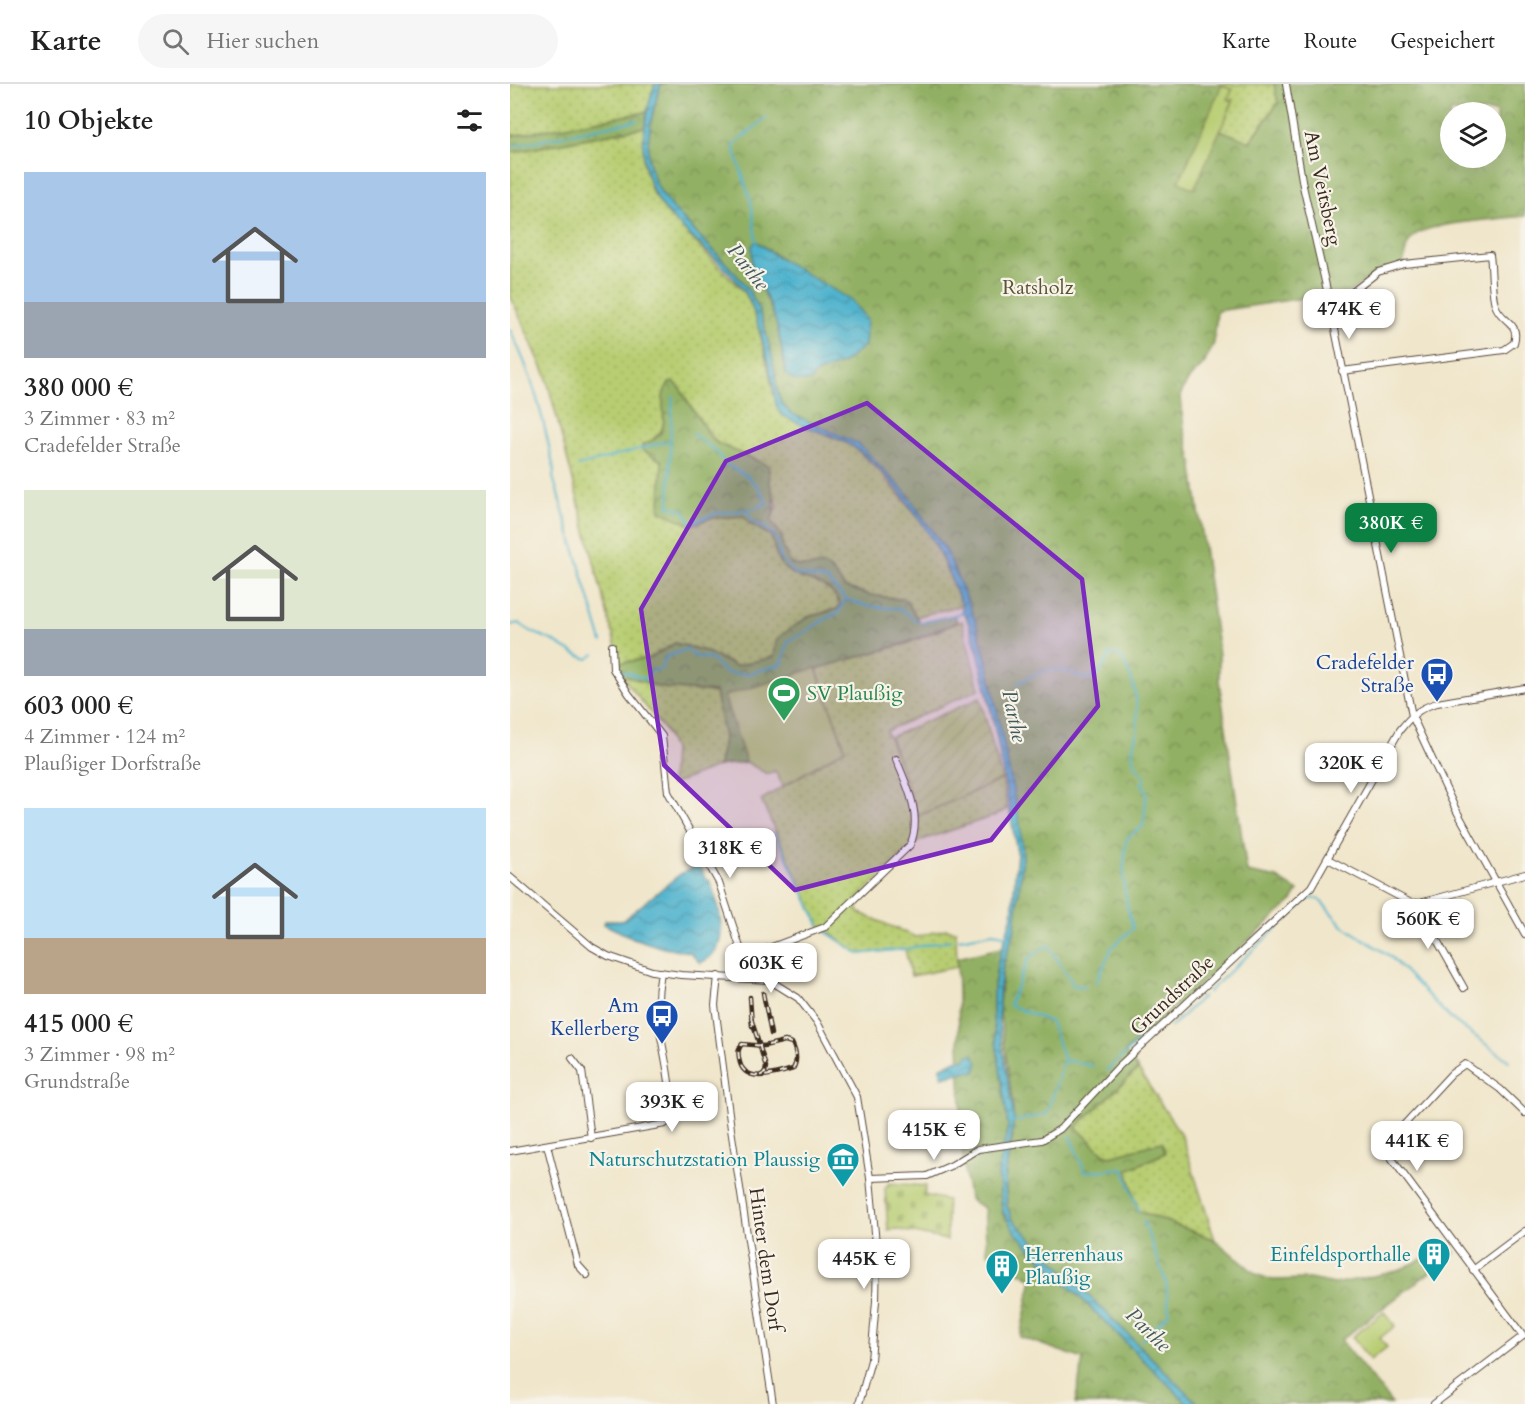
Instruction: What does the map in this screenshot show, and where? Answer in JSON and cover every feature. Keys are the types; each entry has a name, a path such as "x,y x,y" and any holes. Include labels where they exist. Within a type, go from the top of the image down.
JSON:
{"street":[{"name":"Am Veitsberg","path":"1286,84 1303,186 1329,299 1412,716"},
{"path":"1329,299 1350,293 1378,272 1404,264 1490,255 1496,308 1514,326 1516,333 1514,343 1504,350 1342,371"},
{"path":"612,646 614,669 629,694 662,736 668,792 719,883 750,978"},
{"path":"1525,688 1437,703 1425,707 1412,716 1455,808 1525,934"},
{"name":"Grundstraße","path":"870,1178 927,1176 952,1165 978,1149 1042,1140 1060,1129 1118,1067 1273,926 1311,887 1400,730 1412,716"},
{"path":"745,957 825,927 910,844 915,834 914,808 896,759"},
{"path":"1328,859 1402,900 1416,903 1525,874"},
{"path":"510,877 592,947 624,962 661,972 769,980 792,992 807,1007 817,1022 857,1097 870,1178 877,1255 876,1301 871,1360 859,1404"},
{"path":"1416,903 1464,988"},
{"path":"510,1151 665,1124 671,1115 658,1020 661,972"},
{"name":"Hinter dem Dorf","path":"718,976 715,1005 731,1129 773,1404"},
{"path":"572,1058 582,1071 591,1138"},
{"path":"1434,1404 1523,1336 1387,1152 1386,1143 1451,1074 1465,1064 1500,1089 1525,1113"},
{"path":"547,1145 578,1265 587,1275"},
{"path":"1473,1270 1525,1231"}],"highlighted area":[{"path":"867,403 1082,579 1098,706 991,840 795,890 664,765 641,609 726,461"}],"green space":[{"path":"510,84 655,84 647,112 510,136"},
{"name":"Ratsholz","path":"661,84 1220,84 1222,85 1179,182 1194,189 1220,130 1250,142 1278,103 1274,84 1525,84 1525,216 1452,224 1424,231 1409,241 1404,264 1379,271 1343,295 1327,298 1317,296 1217,311 1214,343 1204,364 1188,380 1180,396 1184,429 1192,461 1219,655 1219,680 1247,872 1277,878 1298,891 1291,902 1125,1052 1138,1069 1076,1127 1104,1154 1111,1156 1162,1142 1165,1153 1127,1170 1139,1211 1215,1240 1256,1274 1272,1280 1309,1279 1335,1284 1397,1271 1450,1246 1455,1253 1341,1340 1392,1404 1198,1404 1012,1219 1007,1206 1005,1179 1013,1137 1013,1105 999,1006 1003,966 1015,927 1023,856 1018,818 988,665 975,619 947,552 907,494 858,444 790,413 781,402 765,328 752,296 736,274 664,197 654,180 649,162 648,141","holes":["756,241 804,274 844,363 814,374 786,374 776,321 761,286"]},
{"path":"1220,84 1274,84 1278,103 1249,142 1220,130 1233,102 1228,99 1232,90"},
{"path":"1222,85 1232,90 1228,99 1233,101 1194,189 1179,182"},
{"path":"647,112 645,127 510,153 510,136"},
{"path":"645,127 643,162 652,192 666,212 745,293 756,316 777,407 791,420 853,446 882,474 929,531 962,605 916,617 906,600 870,595 844,587 825,566 802,567 791,564 783,547 781,535 771,521 777,505 768,479 769,466 717,443 695,413 663,397 662,428 656,437 642,449 662,461 660,511 692,525 711,518 744,516 750,524 771,536 780,563 795,574 829,590 840,605 837,609 808,617 779,637 774,657 736,666 705,651 675,643 650,658 620,663 546,376 510,295 510,153"},
{"path":"673,382 678,385 710,437 717,443 769,466 769,481 774,498 774,512 771,521 781,535 783,547 791,564 802,567 825,566 844,587 870,595 906,600 920,623 955,615 957,622 906,643 724,696 746,762 719,766 724,738 715,692 662,688 620,674 617,669 620,663 650,658 675,643 705,651 735,666 774,657 779,637 808,617 837,609 840,605 829,590 786,570 778,560 771,536 750,524 744,516 711,518 692,525 660,511 662,461 642,450 642,445 654,440 661,433 664,418 664,392 669,383"},
{"path":"962,621 979,689 886,731 905,776 918,816 1002,779 1007,809 994,816 919,841 859,897 858,912 916,937 946,929 956,931 957,967 911,976 905,949 859,954 819,925 761,800 845,749 816,668 906,644"},
{"name":"SV Plaußig","path":"816,668 845,749 783,786 775,771 767,774 746,762 724,696"},
{"path":"620,674 662,688 715,692 724,738 719,766 671,785 673,749 665,731"},
{"path":"980,698 1002,779 918,816 890,737"},
{"path":"1004,947 998,961 993,995 993,1019 1008,1126 998,1172 1003,1215 1030,1248 1188,1404 1075,1404 1083,1359 1020,1337 1032,1279 987,1253 984,1208 969,1199 962,1150 957,958"},
{"path":"1138,1069 1182,1136 1215,1240 1139,1211 1126,1175 1127,1170 1165,1153 1162,1142 1111,1156 1104,1154 1076,1127"},
{"path":"889,1183 926,1186 924,1195 947,1200 947,1240 896,1229 888,1230 885,1188"},
{"path":"1384,1312 1395,1326 1380,1338 1387,1347 1370,1360 1352,1337"}],"water":[{"path":"655,84 661,84 648,141 649,162 654,180 678,214 736,274 752,296 765,328 781,402 790,413 859,444 907,494 947,552 975,619 988,665 1020,824 1023,856 1014,933 1003,964 999,994 999,1024 1014,1119 1005,1179 1007,1206 1012,1219 1198,1404 1188,1404 1030,1248 1014,1231 1002,1210 998,1172 1008,1126 993,1019 993,994 998,961 1012,916 1017,852 996,734 978,653 966,616 961,613 961,603 947,569 913,510 883,473 852,446 781,414 776,405 759,329 744,291 728,271 675,221 661,204 650,184 644,161 644,133 649,102"},
{"path":"756,241 777,257 851,300 867,320 865,345 844,363 815,374 811,381 795,381 786,374 772,309 752,275 752,246"},
{"path":"695,866 700,866 705,878 709,880 720,914 720,938 717,948 710,957 700,963 690,952 663,948 633,938 604,924 605,921 622,921 679,875"},
{"path":"973,1054 978,1063 975,1072 968,1071 942,1077 940,1068 958,1059 965,1060 967,1056"}],"waterway":[{"name":"Parthe","path":"756,241 751,202 733,145 767,117"},
{"path":"510,147 637,120"},
{"path":"510,330 537,398 554,470 553,477 602,642"},
{"path":"673,397 669,506 684,510 691,523 717,513 747,510 752,521 767,529 777,539 780,559 796,574 827,580 844,598"},
{"path":"693,434 717,452 725,464 747,476 759,488 767,504 747,510"},
{"path":"578,466 668,441"},
{"path":"617,669 645,679 651,671 661,669 666,657 687,649 694,656 711,659 726,673 748,674 782,664 788,641 839,612 845,599 867,606 900,609 920,623 964,613"},
{"path":"510,625 519,623 570,652 588,659 595,654"},
{"name":"Parthe","path":"1017,684 1035,674 1050,670 1066,671 1085,679 1099,675 1110,654 1119,655 1129,672 1135,691 1137,730 1133,758 1145,777 1142,784 1147,792 1143,826 1127,838 1125,850 1124,883 1133,928 1112,947 1096,983"},
{"path":"775,833 819,925"},
{"path":"1208,992 1308,899 1318,898 1343,926 1390,956 1450,1018 1509,1061"},
{"path":"826,932 859,954 905,949 951,940"},
{"path":"959,939 993,933 1009,936"},
{"path":"1012,1122 1047,1114 1064,1060 1051,1022 1009,1005 1029,958 1048,945 1074,986 1086,986"},
{"path":"1171,1027 1203,996"},
{"path":"1107,1070 1151,1030"},
{"path":"1064,1060 1093,1066"},
{"path":"1070,1137 1085,1172 1123,1168 1139,1211"},
{"name":"Parthe","path":"1142,1340 1169,1313 1166,1282 1143,1220"}],"railway":[{"path":"763,993 771,1034"},
{"path":"750,997 752,1026"},
{"path":"751,1018 766,1067 765,1073 759,1076"},
{"path":"785,1041 792,1043 795,1049 796,1059 793,1069 760,1076 746,1072 741,1066 738,1052 742,1044 764,1046 785,1041"}],"place":[{"name":"Cradefelder Straße","path":"1437,703"},
{"name":"SV Plaußig","path":"784,722"},
{"name":"Am Kellerberg","path":"662,1045"},
{"name":"Naturschutzstation Plaussig","path":"843,1188"},
{"name":"Einfeldsporthalle","path":"1434,1283"},
{"name":"Herrenhaus Plaußig","path":"1002,1295"}]}
